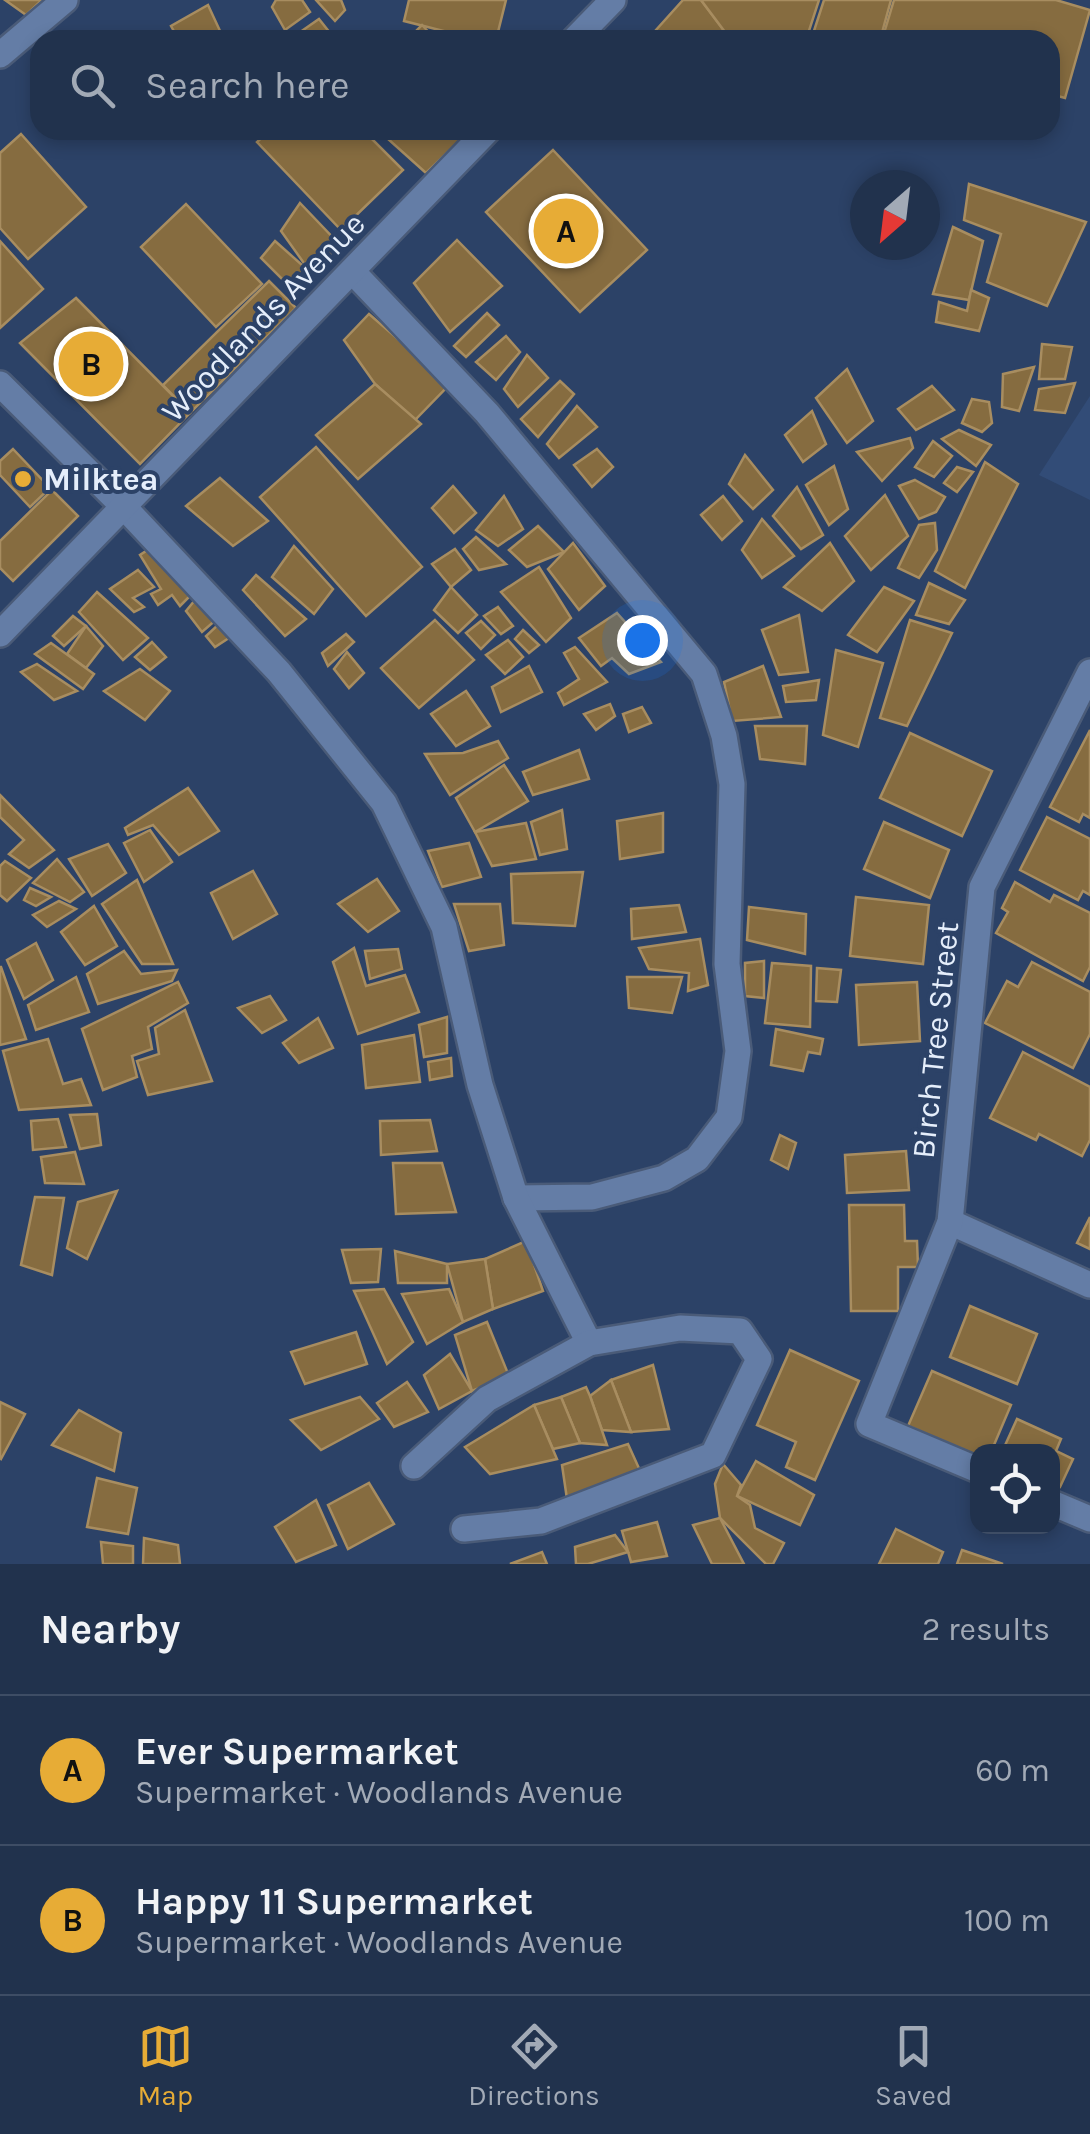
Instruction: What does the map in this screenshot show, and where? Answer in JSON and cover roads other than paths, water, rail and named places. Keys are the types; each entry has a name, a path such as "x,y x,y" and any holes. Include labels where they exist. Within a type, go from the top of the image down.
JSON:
{"street":[{"path":"0,55 65,0"},
{"path":"584,30 613,0"},
{"name":"Woodlands Avenue","path":"0,634 478,140"},
{"path":"352,272 487,413 704,674 724,736 732,784 727,964 738,1050 728,1117 698,1159 664,1178 592,1197 516,1198"},
{"path":"0,384 124,507 279,672 384,804 444,926 480,1086 516,1198 589,1343"},
{"name":"Birch Tree Street","path":"970,1467 869,1424 950,1222 982,887 1090,672"},
{"path":"950,1222 1090,1285"},
{"path":"414,1466 488,1399 589,1343 680,1328 740,1331 759,1359 713,1455 540,1521 464,1529"},
{"path":"1060,1506 1090,1519"}],"place":[{"name":"Ever Supermarket","path":"566,231"},
{"name":"Happy 11 Supermarket","path":"91,364"},
{"name":"Milktea","path":"23,479"}]}
